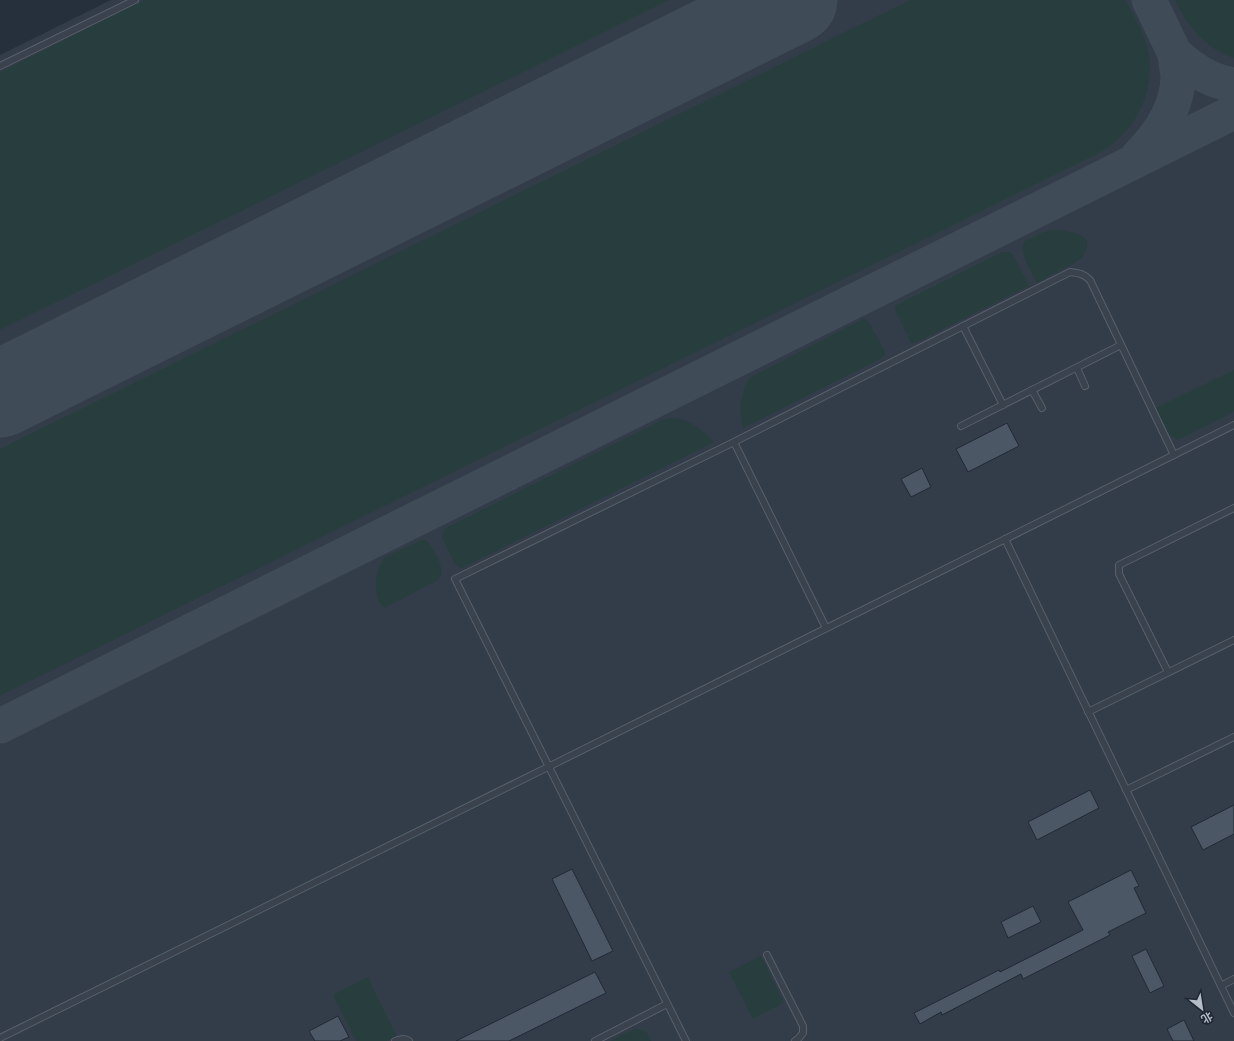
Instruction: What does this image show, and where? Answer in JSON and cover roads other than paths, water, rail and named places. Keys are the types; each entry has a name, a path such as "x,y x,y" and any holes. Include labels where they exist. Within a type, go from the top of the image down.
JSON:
{"lane":[{"path":"0,66 135,0"},
{"path":"685,1041 455,579 734,442 1070,272 1085,275 1090,280 1174,455"},
{"path":"963,326 1002,405"},
{"path":"961,426 1121,345"},
{"path":"1077,368 1086,386"},
{"path":"1032,390 1042,408"},
{"path":"0,1038 1234,425"},
{"path":"734,442 826,628"},
{"path":"1168,672 1119,574 1119,565 1234,508"},
{"path":"1005,539 1234,1013"},
{"path":"1088,712 1234,640"},
{"path":"1126,790 1234,737"},
{"path":"767,955 803,1026 803,1033 795,1041"},
{"path":"1221,986 1234,979"},
{"path":"595,1041 667,1004"},
{"path":"394,1041 398,1039 409,1041"}]}
